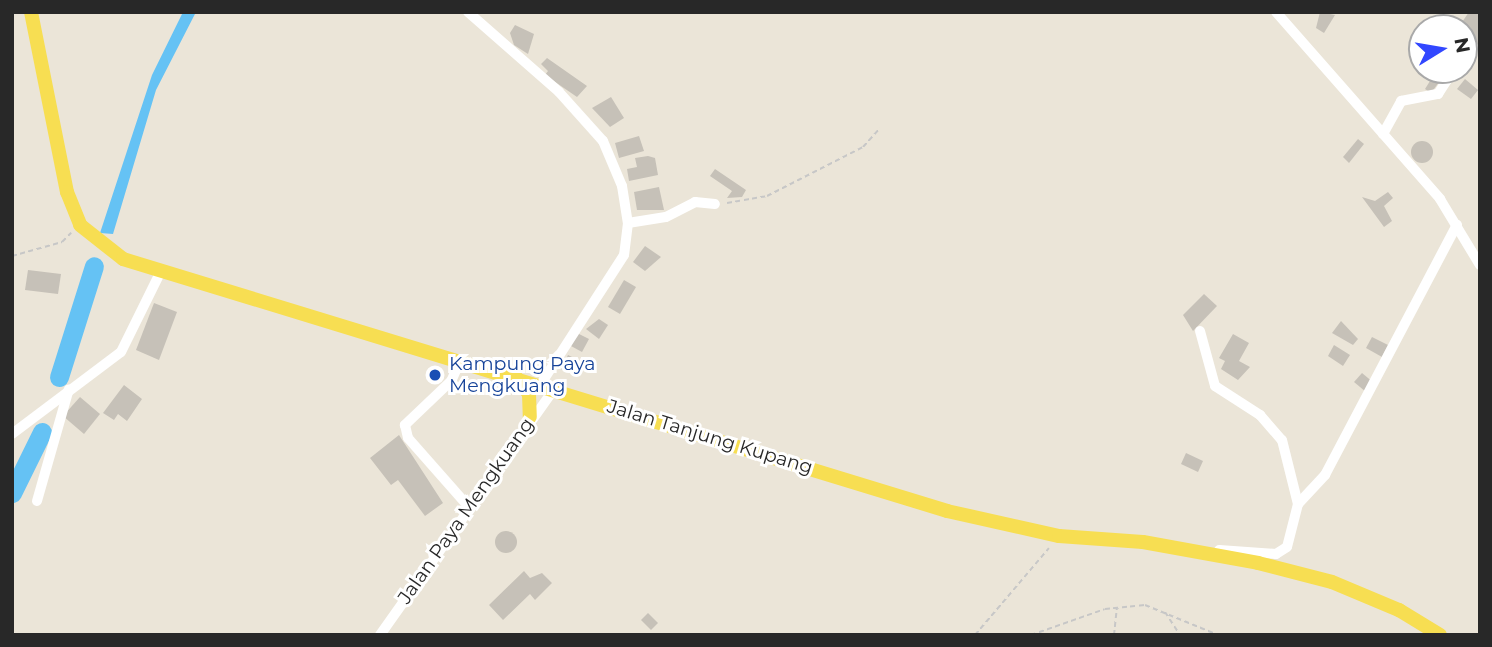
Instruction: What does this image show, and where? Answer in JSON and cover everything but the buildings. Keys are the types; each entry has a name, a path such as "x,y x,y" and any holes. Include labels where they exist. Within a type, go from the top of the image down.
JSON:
{"main road":[{"path":"31,12 67,192 80,225"},
{"name":"Jalan Tanjung Kupang","path":"80,225 123,259 514,375 947,510 1059,536 1143,542 1332,582 1440,635"},
{"path":"514,375 529,394 530,417"}],"street":[{"path":"468,12 559,92 603,141 616,166 628,223 666,217 695,202 715,204"},
{"path":"1276,12 1458,225 1480,265"},
{"path":"1383,134 1387,118 1401,101 1438,94 1444,84"},
{"name":"Jalan Paya Mengkuang","path":"380,635 530,417 624,255 628,223"},
{"path":"1298,504 1325,475 1458,225"},
{"path":"12,434 131,339 161,271"},
{"path":"1143,542 1276,554 1287,547 1298,504 1282,440 1261,415 1215,386 1200,331"},
{"path":"461,359 451,382 405,425 408,438 468,506"},
{"path":"37,501 65,391"}],"path":[{"path":"715,204 767,196 863,147 880,128"},
{"path":"12,256 62,242 80,225"},
{"path":"975,635 1059,536"},
{"path":"1031,635 1117,608 1145,605 1165,611 1217,635"},
{"path":"1114,635 1117,608"},
{"path":"1165,611 1180,635"}],"water":[{"path":"183,12 196,12 156,90 113,234 100,233 152,75"}],"waterway":[{"path":"59,377 94,266"},
{"path":"12,493 42,432"}],"place":[{"name":"Kampung Paya Mengkuang","path":"435,375"}]}
